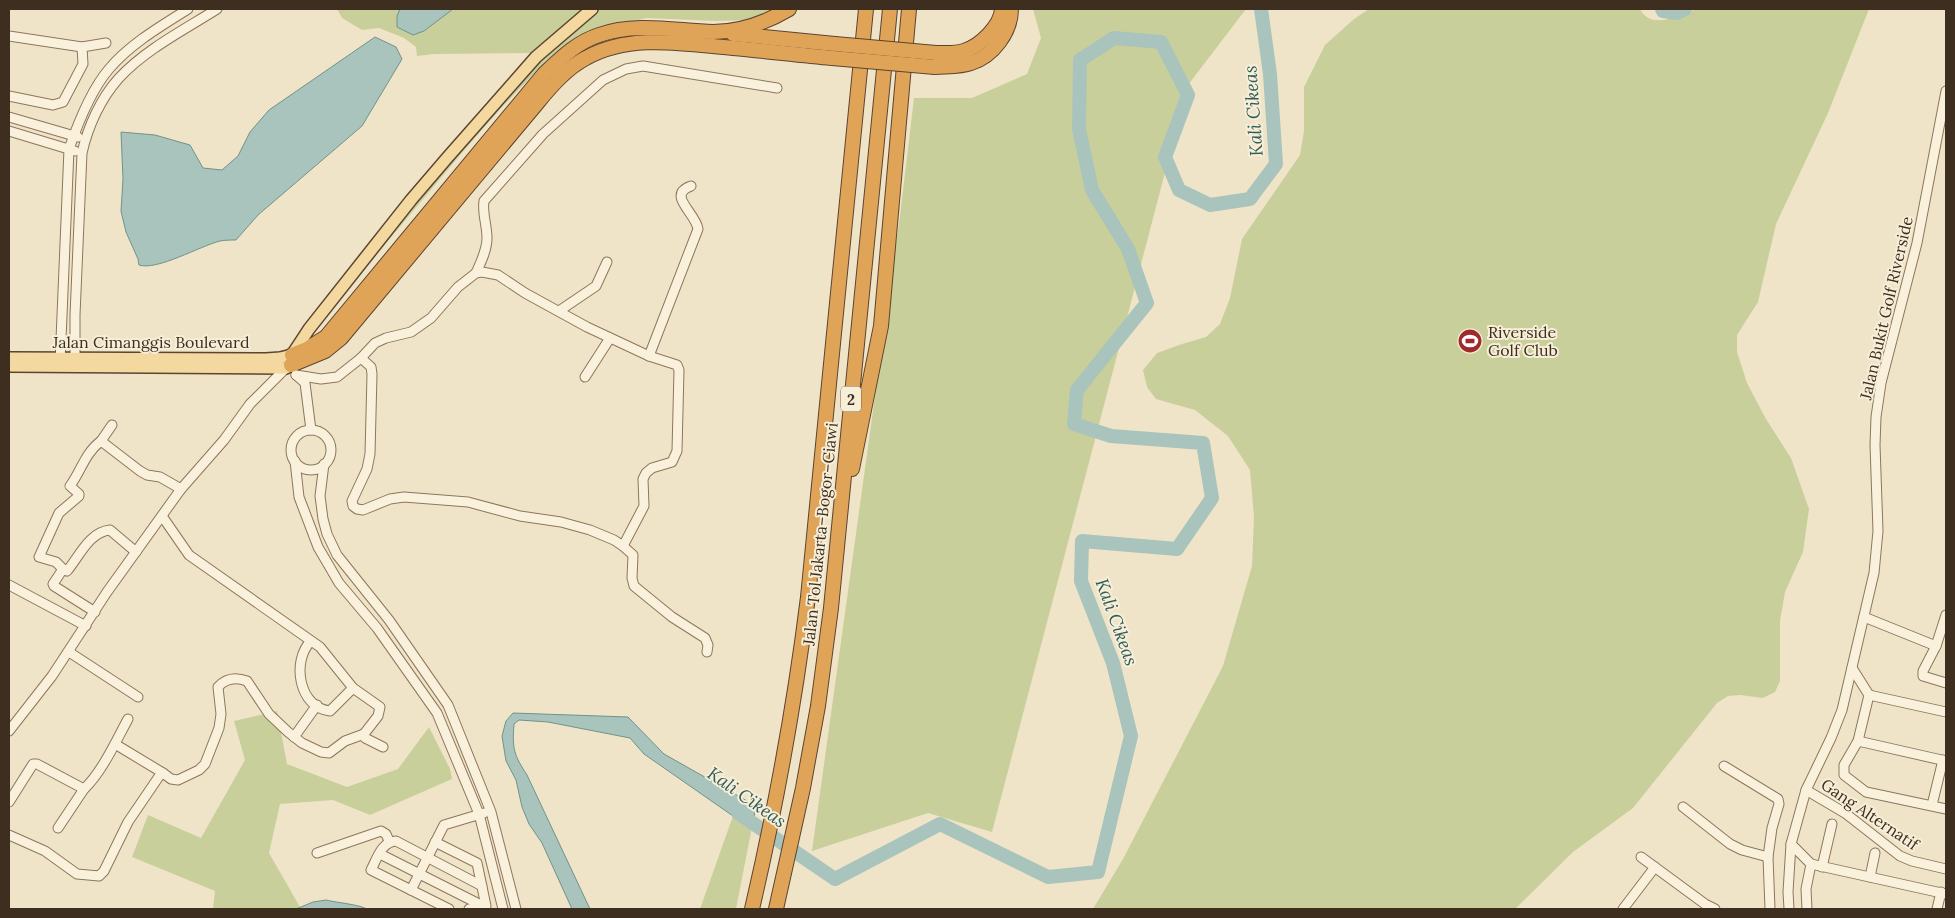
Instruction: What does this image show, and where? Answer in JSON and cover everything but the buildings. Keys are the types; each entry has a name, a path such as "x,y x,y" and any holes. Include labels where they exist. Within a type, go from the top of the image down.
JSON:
{"highway":[{"path":"715,32 749,27 769,21 789,9"},
{"name":"Jalan Tol Jakarta–Bogor–Ciawi","path":"752,909 782,774 797,684 808,597 866,9"},
{"name":"Jalan Tol Jakarta–Bogor–Ciawi","path":"776,909 803,788 818,706 837,546 890,9"},
{"path":"837,546 881,326 909,9"},
{"path":"291,366 325,351 341,338 538,102 571,68 587,57 614,47 644,42 686,44 832,58 936,60 975,46 1000,19 1002,9"},
{"path":"291,366 307,349 326,337 544,74 562,56 579,44 598,35 620,29 646,27 835,44 970,64 982,58 997,46 1008,28 1011,9"}],"main road":[{"path":"291,366 309,329 376,243 447,158 536,57 592,9"},
{"name":"Jalan Cimanggis Boulevard","path":"9,358 75,362 280,358 291,366"},
{"name":"Jalan Cimanggis Boulevard","path":"9,366 60,362"}],"street":[{"path":"60,362 69,149 74,135 88,103 109,70 146,35 188,9"},
{"path":"75,362 75,315 82,153 85,139 98,108 119,78 152,50 217,9"},
{"path":"9,36 82,47 106,43"},
{"path":"9,96 53,105 63,102 83,64 82,47"},
{"path":"291,366 321,379 337,377 375,344 386,338 411,332 432,318 458,287 476,273 482,260 487,238 483,208 484,201 543,134 603,80 626,70 644,66 778,88"},
{"name":"Jalan Bukit Golf Riverside","path":"1790,909 1788,892 1791,844 1806,790 1837,724 1874,573 1878,543 1876,417 1881,384 1912,267 1946,92"},
{"path":"9,117 85,139"},
{"path":"31,138 34,124"},
{"path":"9,132 82,153"},
{"path":"649,356 698,229 697,222 681,199 681,193 684,189 691,186"},
{"path":"559,311 596,286 607,262"},
{"path":"476,273 498,275 610,338 649,356 674,363 678,368 679,442 674,460 652,468 643,478 644,506 623,546"},
{"path":"585,377 610,338"},
{"path":"360,358 371,367 372,374 370,454 368,469 358,485 352,501 353,506 363,510 390,499 404,497 468,502 520,516 561,522 614,540 633,555 632,578 634,586 672,617 705,638 708,645 707,652"},
{"path":"291,366 305,383 311,430"},
{"path":"9,731 52,676 136,552 181,490 224,440 250,404 291,366"},
{"path":"112,425 101,441 86,456 78,475 70,486 79,496 59,514 39,556 56,562 67,571 75,557 102,530 110,530 136,552"},
{"path":"295,461 307,469 316,469 324,464 330,456 330,443 324,435 311,430 302,432 295,439 292,452 295,461 299,497 318,548 339,583 377,628 437,713 479,814 503,909"},
{"path":"101,441 140,471 147,475 160,477 181,490"},
{"path":"324,464 320,496 323,518 337,555 389,620 448,705 491,812 516,909"},
{"path":"115,744 171,779 178,780 199,770 205,764 219,728 218,687 223,681 230,679 247,681 269,714 302,743 321,752 329,753 345,742 364,734 378,716 380,707 353,688 328,655 311,641 190,555 162,516"},
{"path":"63,569 53,584 54,586 95,612"},
{"path":"9,585 86,626"},
{"path":"1946,615 1936,646 1923,671 1923,676 1946,682"},
{"path":"1864,617 1936,646"},
{"path":"311,641 305,647 302,654 299,672 301,685 307,695 322,710 330,711 353,688"},
{"path":"69,652 138,697"},
{"path":"1852,668 1869,695 1946,712"},
{"path":"1869,695 1858,741 1844,765 1844,775 1866,792 1946,809"},
{"path":"294,737 317,705"},
{"path":"437,713 448,705"},
{"path":"58,828 115,744 128,719"},
{"path":"364,734 366,738 383,747"},
{"path":"1858,741 1945,761 1932,805"},
{"path":"9,802 33,764 37,764 84,789"},
{"path":"1724,766 1778,799 1779,804 1772,828 1768,856 1770,909"},
{"path":"9,835 45,851 77,874 99,876 104,871 128,822 162,773"},
{"name":"Gang Alternatif","path":"1806,790 1845,813 1900,856 1912,861 1946,869"},
{"path":"1683,807 1730,844 1742,850 1768,856"},
{"path":"411,890 444,825 491,812"},
{"path":"1822,867 1832,824"},
{"path":"317,853 381,831 386,834 390,841"},
{"path":"449,909 371,870 384,845 390,841 396,841 482,886"},
{"path":"435,842 477,863 486,906 484,906"},
{"path":"1791,844 1811,864 1944,893 1937,909"},
{"path":"1870,877 1875,853"},
{"path":"380,854 484,906"},
{"path":"1641,857 1705,904 1716,909"},
{"path":"493,864 504,858"},
{"path":"1807,909 1806,889 1811,864"},
{"path":"1623,909 1654,867"},
{"path":"469,909 484,906"}],"green space":[{"path":"337,9 587,9 532,53 434,54 417,56 416,47 404,38 379,28 362,30 342,18"},
{"path":"600,9 776,9 754,20 715,21 647,18 587,31 548,59 503,106 319,323 505,99 550,52"},
{"path":"1033,9 1246,9 1188,85 992,832 928,813 812,851 900,216 914,98 972,98 1027,74 1041,38"},
{"name":"Riverside Golf Club","path":"1369,9 1640,9 1645,16 1651,19 1666,20 1697,9 1869,9 1828,113 1776,224 1758,302 1737,335 1737,352 1747,383 1766,419 1791,458 1809,509 1803,552 1785,592 1780,621 1780,681 1775,692 1763,698 1740,695 1728,696 1717,703 1633,808 1573,852 1515,909 1093,909 1123,859 1223,666 1252,566 1254,517 1250,470 1228,436 1195,410 1156,399 1147,387 1143,370 1157,353 1206,337 1220,324 1230,298 1242,239 1300,155 1304,131 1304,87 1325,45 1354,19"},
{"path":"277,711 287,764 347,787 398,769 429,727 450,769 452,779 370,815 333,800 280,804 269,853 300,907 296,909 213,909 215,891 132,857 148,815 201,838 245,760 234,721"},
{"path":"733,816 752,827 736,909 700,909"}],"water":[{"path":"400,9 453,9 424,31 413,35 397,27 397,16"},
{"path":"375,37 396,47 402,59 362,126 258,215 236,240 220,241 156,264 139,265 126,232 121,211 123,179 121,132 155,135 190,145 203,168 222,170 238,156 250,132 269,110"},
{"name":"Kali Cikeas","path":"513,713 628,717 664,754 756,806 752,827 733,816 644,754 630,738 548,722 519,720 514,724 513,733 517,757 590,909 572,909 542,843 529,824 522,807 516,780 506,761 502,736 506,721"},
{"path":"326,900 367,909 296,909 313,902"}],"waterway":[{"name":"Kali Cikeas","path":"738,813 835,879 940,824 1048,877 1098,872 1131,736 1113,663 1081,581 1082,541 1177,549 1212,498 1203,443 1111,436 1074,424 1077,390 1147,303 1128,249 1092,190 1079,129 1080,60 1114,38 1161,42 1188,95 1165,157 1179,190 1210,205 1250,199 1276,164 1270,74 1261,9"},
{"name":"Kali Cikeas","path":"1662,9 1663,11 1677,13 1685,9"}],"place":[{"name":"Riverside Golf Club","path":"1470,341"}]}
